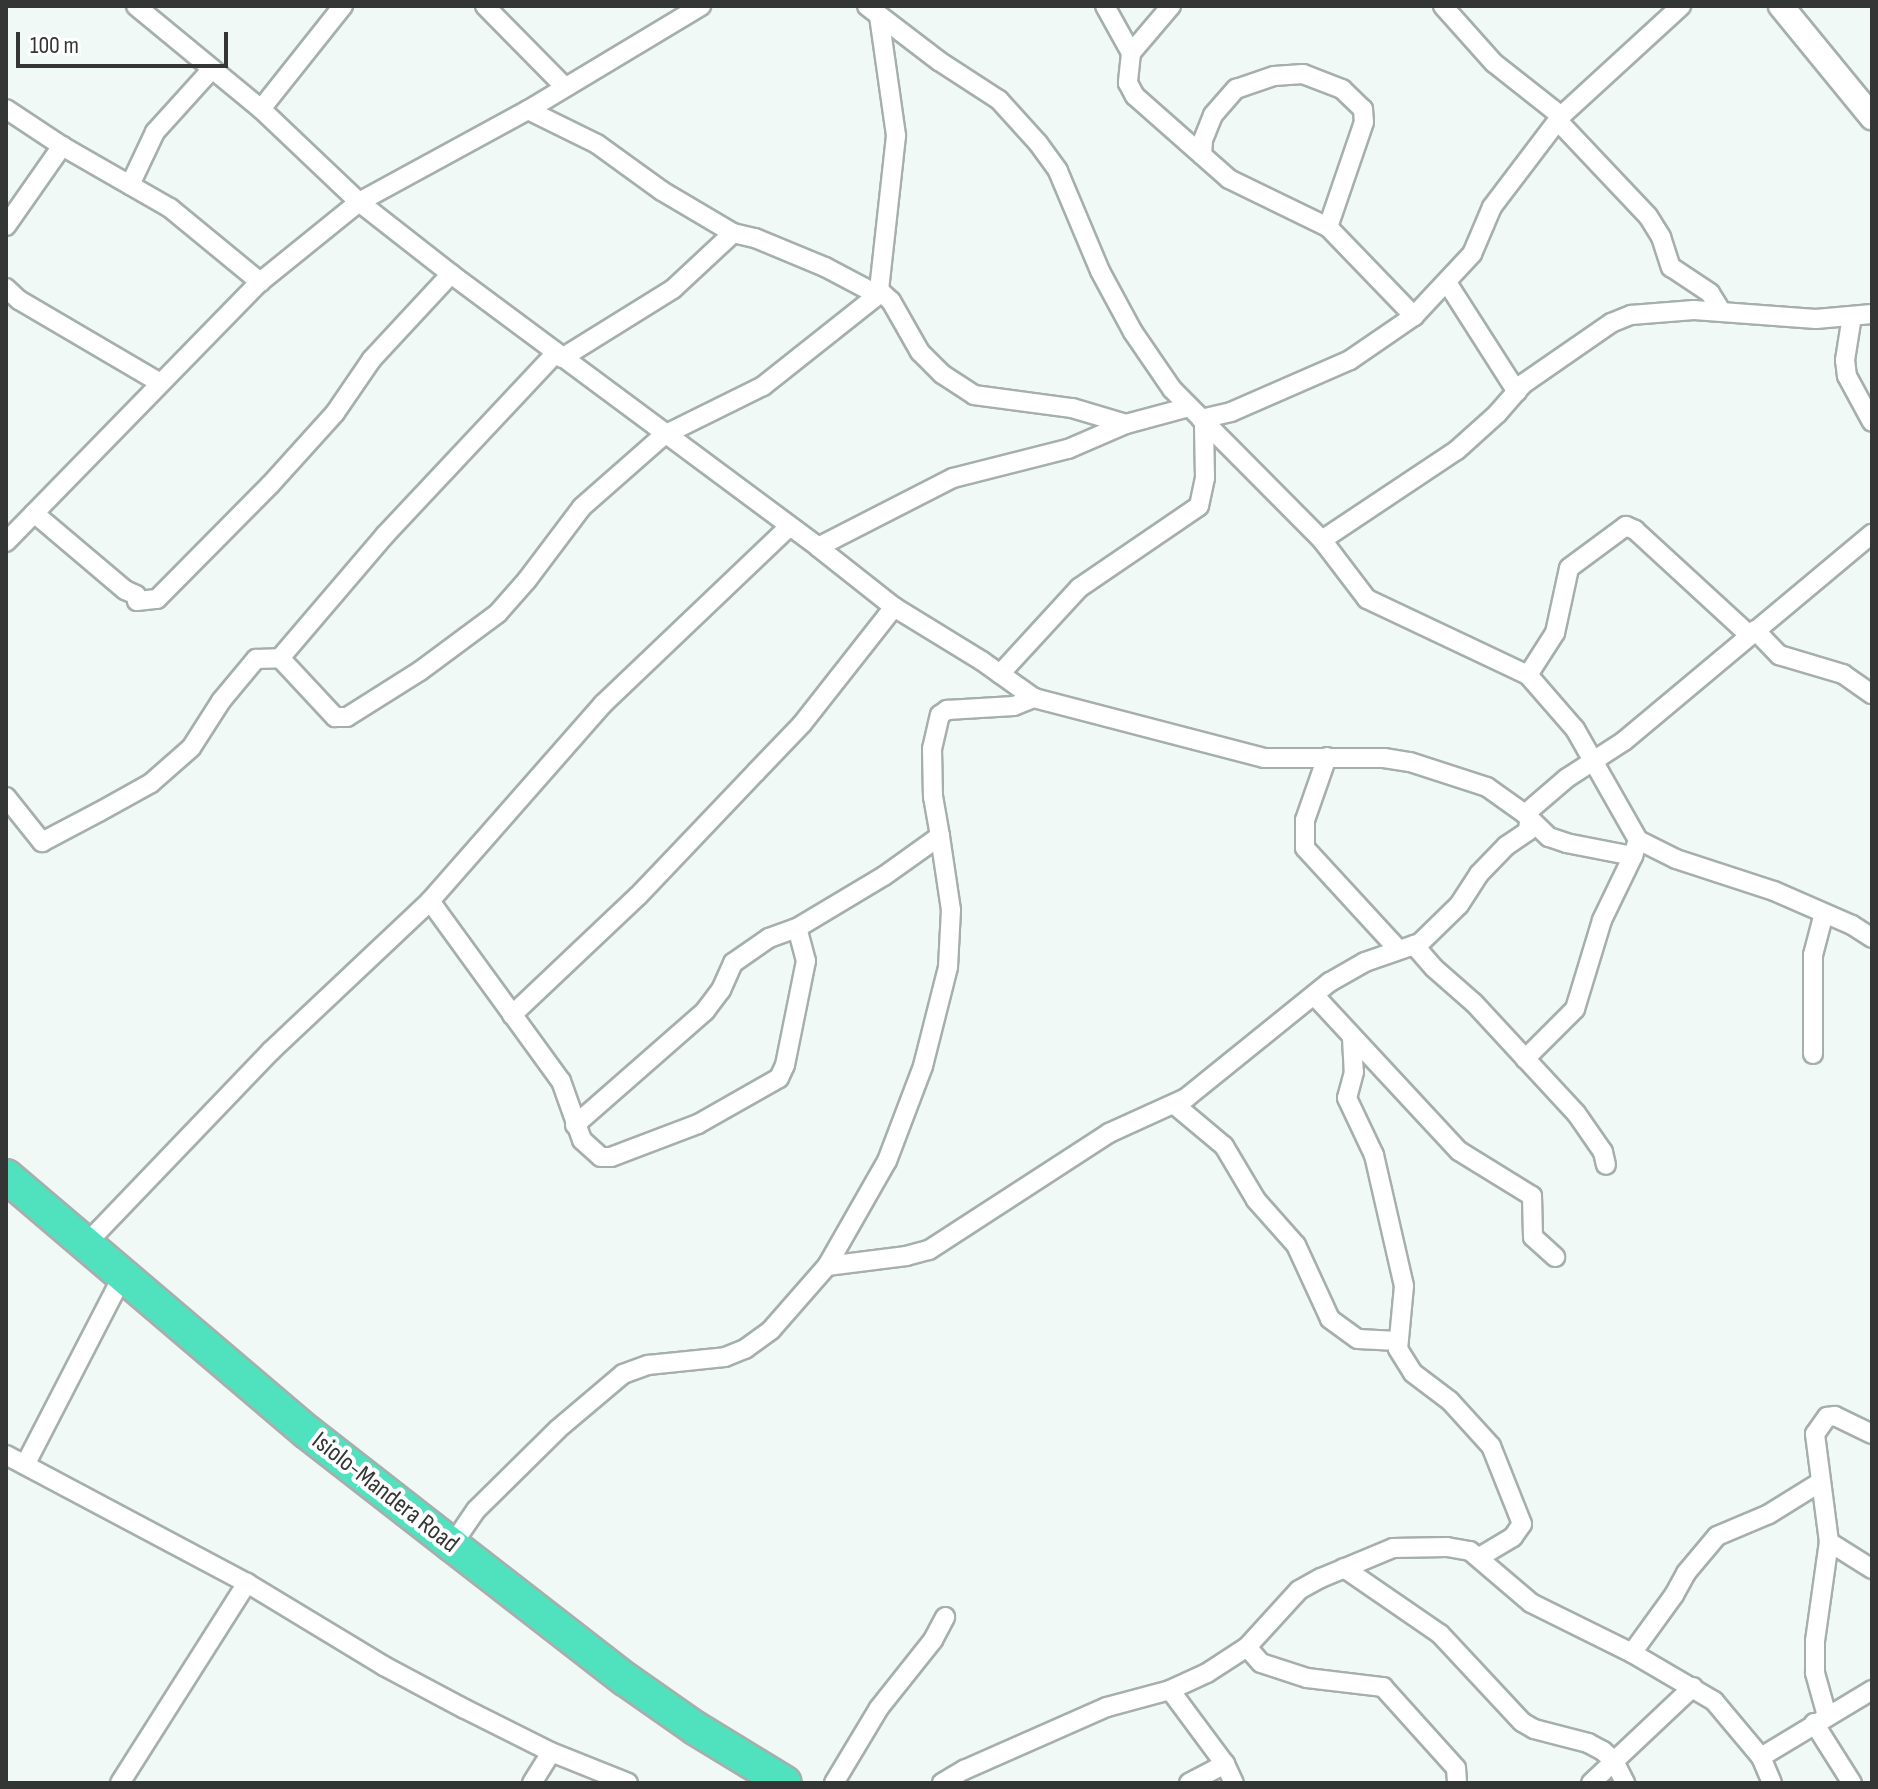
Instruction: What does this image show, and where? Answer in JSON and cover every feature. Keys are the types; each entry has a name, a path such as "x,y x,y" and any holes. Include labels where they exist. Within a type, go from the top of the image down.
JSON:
{"highway":[{"name":"Isiolo-Mandera Road","path":"6,1176 307,1432 452,1545 625,1679 695,1728 785,1783"}],"main road":[{"path":"1781,6 1872,117"}],"street":[{"path":"261,109 343,6"},
{"path":"485,6 564,86"},
{"path":"6,542 260,282 359,202 528,110 701,6"},
{"path":"1105,6 1131,53 1128,83 1135,96 1229,179 1328,227 1414,316"},
{"path":"1131,53 1171,6"},
{"path":"1443,6 1494,63 1560,119 1648,216 1661,237 1671,267 1710,293 1722,312"},
{"path":"818,547 953,478 1087,443 1126,424 1231,412 1350,360 1414,316 1448,284 1472,254 1492,207 1560,119 1681,6"},
{"path":"144,8 261,109 359,202 451,274 894,607 1034,698 1247,755 1282,760 1384,758 1436,768 1487,787 1549,837 1566,843 1636,848 1676,859 1774,891 1872,938"},
{"path":"280,658 335,717 347,717 420,671 498,613 582,507 664,435 763,386 879,292 896,136 873,11"},
{"path":"873,11 999,100 1038,143 1064,183 1100,271 1133,332 1198,417 1322,540 1367,599 1528,675 1559,707 1595,761 1636,848"},
{"path":"130,185 155,132 212,69"},
{"path":"1202,155 1203,140 1213,115 1236,89 1274,76 1303,74 1342,89 1363,109 1364,122 1328,227"},
{"path":"6,109 189,222 260,282"},
{"path":"528,110 597,144 662,191 733,233 755,238 879,292 891,301 920,352 942,374 974,395 1072,408 1126,424"},
{"path":"6,226 62,146"},
{"path":"6,797 42,842 151,783 191,748 231,687 256,659 280,658 385,535 559,355 673,289 733,233"},
{"path":"34,513 125,590 136,595 137,601 157,599 270,485 335,413 372,359 451,274"},
{"path":"1448,284 1517,392"},
{"path":"10,298 159,382"},
{"path":"1322,540 1457,450 1523,384 1579,344 1631,315 1722,312 1816,319 1872,314"},
{"path":"1852,316 1845,360 1847,376 1872,422"},
{"path":"1000,674 1079,588 1199,506 1205,478 1198,417"},
{"path":"1528,675 1555,633 1569,568 1626,526 1635,530 1779,655 1843,674 1872,694"},
{"path":"85,1245 271,1051 430,901 603,704 789,527"},
{"path":"827,1266 929,1250 1109,1133 1175,1105 1314,995 1356,966 1406,947 1453,911 1479,874 1506,846 1528,831 1527,818 1567,778 1624,741 1872,534"},
{"path":"512,1015 638,896 802,724 894,607"},
{"path":"452,1545 476,1510 558,1429 623,1374 648,1365 725,1357 745,1349 780,1320 827,1266 887,1161 923,1066 948,967 951,910 933,797 932,749 940,715 947,710 1014,706 1034,698"},
{"path":"1327,757 1305,820 1305,848 1406,947 1474,1003 1576,1113 1603,1152 1606,1165"},
{"path":"575,1125 705,1011 721,990 733,963 769,938 797,928 884,876 940,836"},
{"path":"1525,1059 1575,1009 1602,920 1636,848"},
{"path":"430,901 561,1081 575,1125 589,1148 601,1157 611,1157 698,1124 779,1078 785,1065 806,961 797,928"},
{"path":"1813,1054 1813,955 1824,913"},
{"path":"1314,995 1459,1151 1532,1196 1533,1237 1555,1257"},
{"path":"1352,1038 1354,1072 1347,1098 1374,1155 1397,1248 1405,1300 1398,1349 1413,1373 1450,1401 1491,1446 1522,1524 1513,1537 1480,1557"},
{"path":"1175,1105 1224,1146 1256,1200 1296,1245 1330,1319 1358,1339 1398,1341"},
{"path":"25,1465 122,1277"},
{"path":"1852,1783 1821,1720 1815,1662 1829,1542 1815,1434 1827,1417 1835,1416 1872,1434"},
{"path":"6,1455 247,1583 384,1666 551,1752 628,1783"},
{"path":"1632,1653 1686,1573 1717,1536 1769,1514 1819,1483"},
{"path":"1829,1542 1872,1569"},
{"path":"942,1783 964,1770 1107,1707 1170,1690 1247,1647 1299,1590 1344,1568 1393,1548 1447,1547 1480,1557 1531,1603 1693,1687 1735,1721 1761,1757 1772,1783"},
{"path":"1344,1568 1440,1634 1522,1722 1534,1729 1588,1743 1614,1761 1625,1783"},
{"path":"120,1783 247,1583"},
{"path":"834,1783 879,1708 933,1640 945,1617"},
{"path":"1247,1647 1261,1663 1324,1683 1383,1687 1456,1768 1457,1783"},
{"path":"1591,1783 1693,1687"},
{"path":"1170,1690 1225,1764 1234,1783"},
{"path":"1761,1757 1872,1690"},
{"path":"532,1783 551,1752"},
{"path":"1189,1783 1225,1764"}]}
